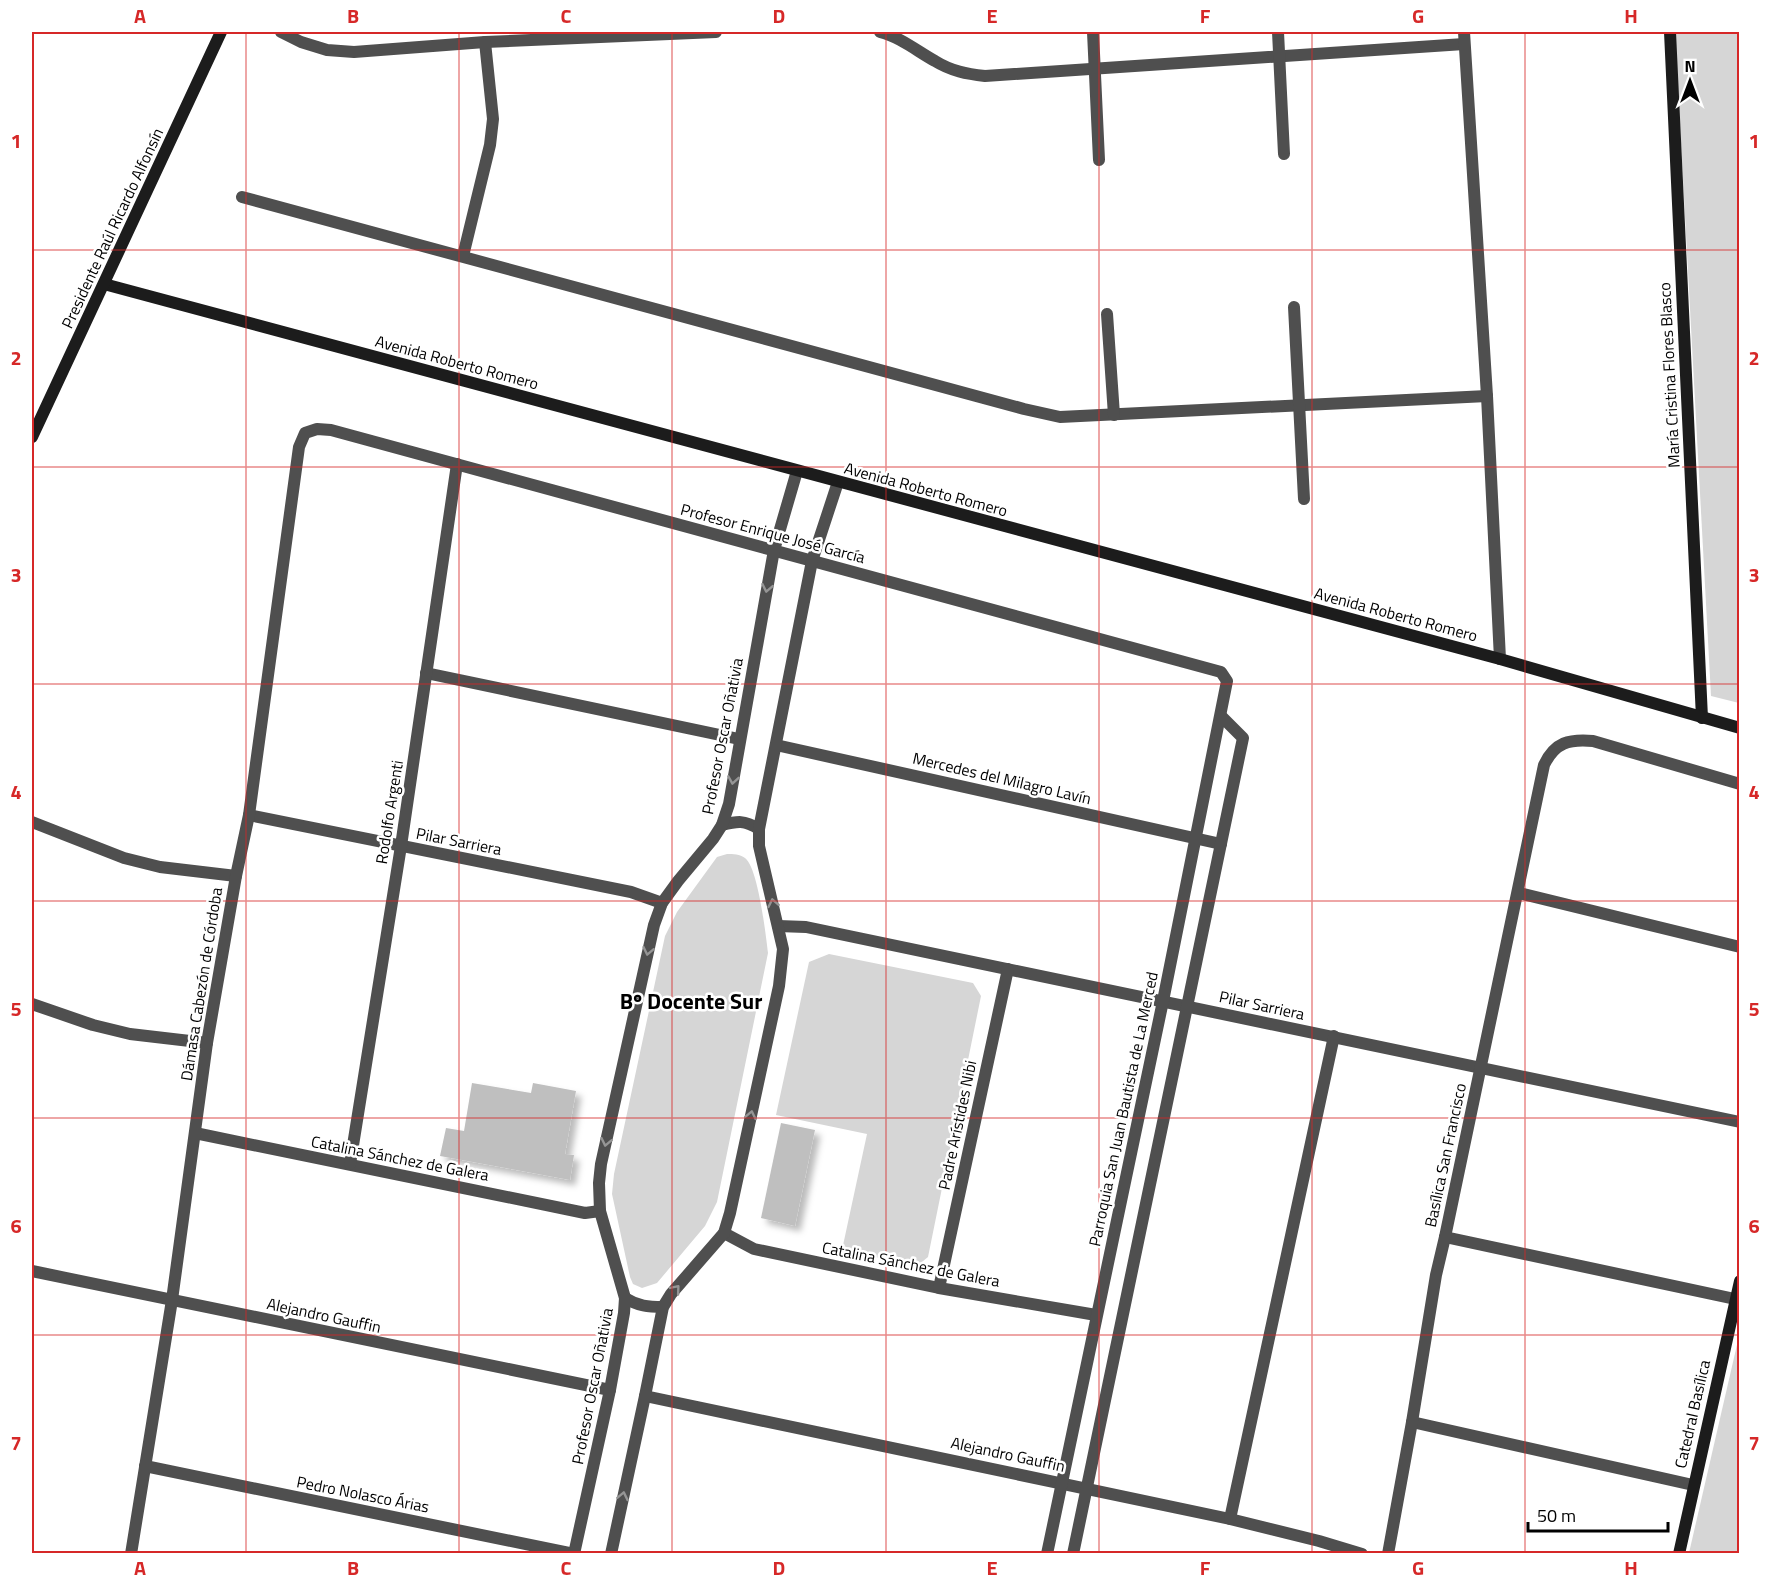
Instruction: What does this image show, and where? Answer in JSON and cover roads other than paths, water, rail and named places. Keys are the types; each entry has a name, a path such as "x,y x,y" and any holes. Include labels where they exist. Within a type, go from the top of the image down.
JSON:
{"main road":[{"name":"Presidente Raúl Ricardo Alfonsín","path":"32,438 221,32"},
{"name":"María Cristina Flores Blasco","path":"1670,32 1702,718"},
{"name":"Avenida Roberto Romero","path":"104,284 1500,659 1740,728"},
{"name":"Catedral Basílica","path":"1678,1554 1740,1281"}],"street":[{"path":"281,32 301,42 336,51 716,32"},
{"path":"880,32 889,34 937,63 960,73 985,76 1279,57 1464,38 1487,396 1500,659"},
{"path":"1093,32 1100,160"},
{"path":"1278,32 1284,153"},
{"path":"463,256 490,146 493,119 485,42"},
{"path":"242,197 1060,417 1487,396"},
{"path":"1294,307 1304,499"},
{"path":"1107,314 1114,415"},
{"name":"Profesor Enrique José García","path":"317,429 331,430 1221,672"},
{"name":"Dámasa Cabezón de Córdoba","path":"131,1554 172,1300 207,1043 249,815 299,447 305,432 317,429"},
{"name":"Rodolfo Argenti","path":"350,1164 401,846 457,464"},
{"name":"Profesor Oscar Oñativia","path":"574,1554 610,1390 624,1313 625,1298 600,1211 601,1164 654,924 662,903 722,825 729,804 774,550 797,471"},
{"path":"611,1554 663,1307 671,1294 724,1233 779,986 783,949 759,846 759,829 812,561 838,482"},
{"name":"Parroquia San Juan Bautista de La Merced","path":"1047,1554 1221,716 1227,681 1221,672"},
{"path":"426,673 739,739"},
{"path":"1073,1554 1243,738 1221,716"},
{"name":"Basílica San Francisco","path":"1388,1554 1436,1275 1519,893 1544,765 1550,754 1559,746 1574,739 1593,741 1740,784"},
{"name":"Mercedes del Milagro Lavín","path":"776,745 1221,844"},
{"name":"Pilar Sarriera","path":"249,815 631,892 662,903"},
{"path":"722,825 737,821 759,829"},
{"path":"32,822 124,858 160,867 236,876"},
{"path":"1519,893 1740,947"},
{"name":"Pilar Sarriera","path":"778,926 806,927 1740,1122"},
{"name":"Padre Arístides Nibi","path":"939,1288 1008,969"},
{"path":"32,1004 93,1025 130,1034 207,1043"},
{"path":"1230,1519 1334,1036"},
{"name":"Catalina Sánchez de Galera","path":"195,1133 585,1212 600,1211"},
{"name":"Catalina Sánchez de Galera","path":"724,1233 753,1249 939,1288 1096,1315"},
{"path":"1445,1237 1735,1299"},
{"name":"Alejandro Gauffin","path":"32,1271 610,1390"},
{"path":"625,1298 644,1307 663,1307"},
{"name":"Alejandro Gauffin","path":"645,1396 1230,1519 1362,1554"},
{"path":"1412,1422 1693,1485"},
{"name":"Pedro Nolasco Árias","path":"145,1466 574,1554"}],"district":[{"name":"Bº Docente Sur","path":"691,1001"}]}
